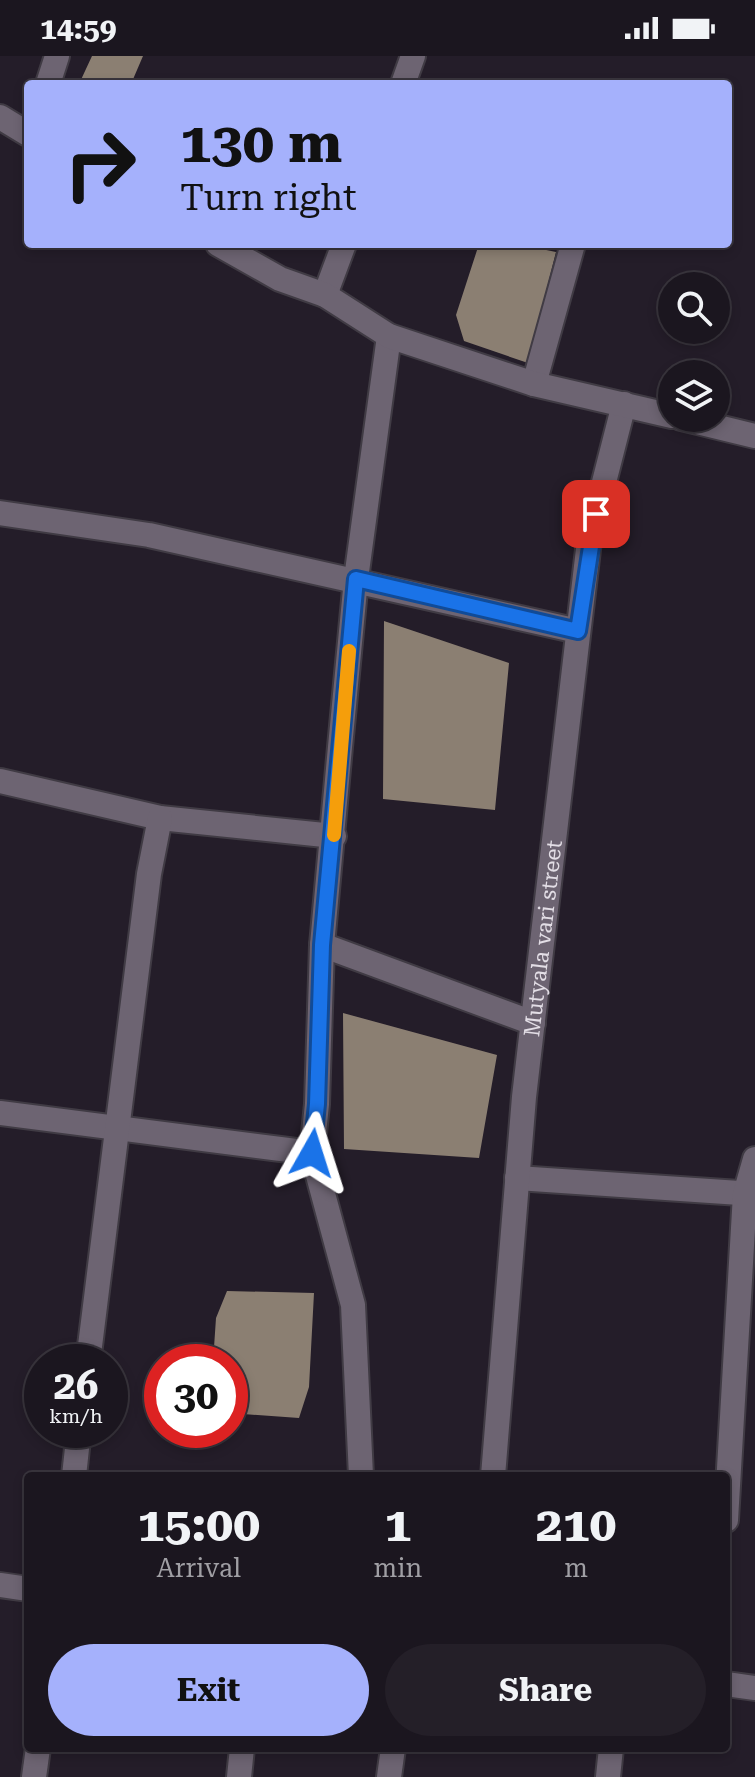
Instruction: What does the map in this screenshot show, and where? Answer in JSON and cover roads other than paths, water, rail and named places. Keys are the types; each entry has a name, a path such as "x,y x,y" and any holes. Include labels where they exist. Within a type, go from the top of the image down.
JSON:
{"street":[{"path":"49,80 57,56"},
{"path":"404,80 413,56"},
{"path":"0,117 24,132"},
{"path":"225,248 280,279 325,295 389,336 534,384 658,412"},
{"path":"325,295 343,248"},
{"path":"534,384 572,248"},
{"path":"361,1472 353,1305 312,1153 317,1104 322,945 356,579 389,336"},
{"name":"Mutyala vari street","path":"493,1472 517,1178 589,541 624,404"},
{"path":"730,430 755,436"},
{"path":"0,513 149,535 578,631"},
{"path":"0,781 160,818 334,836"},
{"path":"90,1344 116,1130 160,818"},
{"path":"322,945 533,1023"},
{"path":"0,1113 312,1153"},
{"path":"730,1472 755,1159"},
{"path":"517,1178 750,1194"},
{"path":"74,1472 77,1448"},
{"path":"0,1585 24,1588"},
{"path":"730,1685 755,1688"},
{"path":"34,1777 37,1752"},
{"path":"239,1777 242,1752"},
{"path":"389,1777 392,1752"},
{"path":"608,1777 611,1752"}]}
